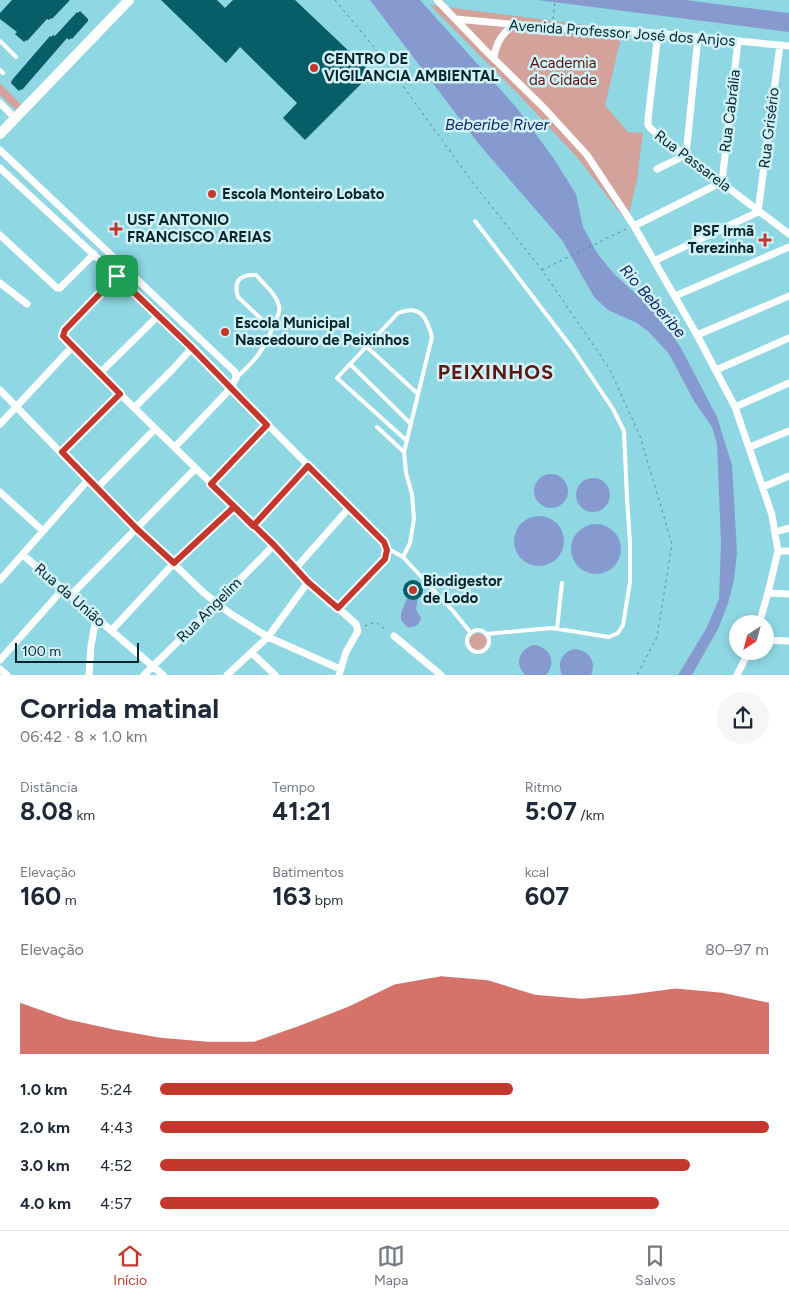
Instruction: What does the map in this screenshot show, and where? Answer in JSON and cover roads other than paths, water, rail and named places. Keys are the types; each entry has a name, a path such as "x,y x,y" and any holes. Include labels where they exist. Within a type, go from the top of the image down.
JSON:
{"main road":[{"path":"0,134 129,0"}],"street":[{"path":"438,0 588,155 634,226 736,406 776,532 778,551 762,615"},
{"name":"Avenida Professor José dos Anjos","path":"453,16 514,25 623,30 789,46"},
{"path":"494,59 497,44 509,28 514,25"},
{"name":"Rua Passarela","path":"658,33 648,125 654,132 789,234"},
{"path":"657,169 686,155 698,36"},
{"name":"Rua Cabrália","path":"722,182 738,41"},
{"name":"Rua Grisério","path":"758,212 780,45"},
{"path":"0,103 15,118"},
{"path":"0,150 235,372 236,378 231,388 175,447"},
{"path":"0,168 94,254 192,348 384,542 387,554 385,559 338,608"},
{"path":"634,226 722,182"},
{"path":"654,261 758,212"},
{"path":"0,235 57,288 60,288 94,254"},
{"path":"674,296 789,247"},
{"path":"0,390 137,529 217,604 268,637 339,672 346,652 357,631 356,624 308,582 274,545 64,339 65,330 117,276"},
{"path":"0,283 27,304"},
{"path":"697,335 789,296"},
{"path":"100,373 158,316"},
{"path":"716,370 789,338"},
{"path":"0,424 72,347"},
{"path":"134,408 192,348"},
{"path":"736,406 789,383"},
{"path":"62,452 120,394"},
{"path":"211,484 267,425"},
{"path":"96,488 155,429"},
{"path":"750,448 789,431"},
{"path":"253,526 308,466"},
{"path":"70,596 195,469"},
{"path":"763,487 789,476"},
{"path":"0,580 88,480"},
{"path":"0,504 3,495 44,531"},
{"path":"111,631 174,563 234,507"},
{"path":"295,569 349,508"},
{"path":"776,532 789,528"},
{"name":"Rua Angelim","path":"144,675 274,545"},
{"path":"778,551 789,551"},
{"name":"Rua da União","path":"23,554 163,675"},
{"path":"228,675 268,637 308,582"},
{"path":"0,660 63,589"},
{"path":"768,593 789,594"},
{"path":"89,675 91,646 96,618"},
{"path":"394,636 441,675"},
{"path":"774,640 789,641"},
{"path":"252,653 275,675"},
{"path":"737,675 744,660"},
{"path":"0,669 7,675"}],"lane":[{"path":"0,41 16,57"},
{"path":"475,221 572,348 613,409 624,431 630,542 630,582 623,626 618,633 609,637 557,629 486,634 477,631 471,633 468,645 475,652 482,651 487,647 489,641 486,634"},
{"path":"236,378 254,362 264,348 272,329 280,309 277,299 256,275 246,275 239,279 235,290 238,297 272,329"},
{"path":"403,557 410,543 414,519 404,452 432,337 428,324 422,315 415,310 408,309 398,313 337,378 406,440"},
{"path":"367,347 418,394"},
{"path":"350,364 410,423"},
{"path":"377,427 404,452"},
{"path":"386,547 403,557 453,610 471,633"},
{"path":"557,629 562,582"}],"water":[{"name":"Beberibe River","path":"370,0 420,0 516,107 554,159 576,194 583,227 597,253 614,274 645,302 663,322 681,348 717,417 732,465 737,552 734,580 728,603 719,627 692,675 678,675 706,629 719,599 721,543 717,444 712,427 694,401 669,354 649,332 637,323 608,310 594,297 562,240 478,143"},
{"path":"537,0 685,0 789,13 789,32"},
{"path":"551,474 563,479 568,491 563,503 551,508 539,503 534,491 539,479"},
{"path":"593,478 605,483 610,495 605,507 593,512 581,507 576,495 581,483"},
{"path":"534,516 544,516 557,523 564,536 564,546 557,559 544,566 534,566 525,562 518,555 514,546 514,536 518,527 525,520"},
{"path":"591,524 601,524 614,531 621,544 621,554 614,567 601,574 591,574 582,570 575,563 571,554 571,544 575,535 582,528"},
{"name":"Biodigestor de Lodo","path":"407,598 412,600 418,598 416,609 421,618 418,624 412,627 407,627 401,620 401,613"},
{"path":"533,645 543,648 550,656 550,670 546,675 525,675 522,671 519,662 521,654"},
{"path":"574,649 588,654 590,657 593,665 591,675 562,675 561,659 566,653"}],"place":[{"name":"CENTRO DE VIGILANCIA AMBIENTAL","path":"314,68"},
{"name":"Escola Monteiro Lobato","path":"212,194"},
{"name":"USF ANTONIO FRANCISCO AREIAS","path":"116,229"},
{"name":"PSF Irmã Terezinha","path":"765,240"},
{"name":"Escola Municipal Nascedouro de Peixinhos","path":"225,332"},
{"name":"Biodigestor de Lodo","path":"413,590"}],"district":[{"name":"PEIXINHOS","path":"496,372"}],"park label":[{"name":"Academia da Cidade","path":"563,72"}],"water label":[{"name":"Rio Beberibe","path":"653,301"}]}
